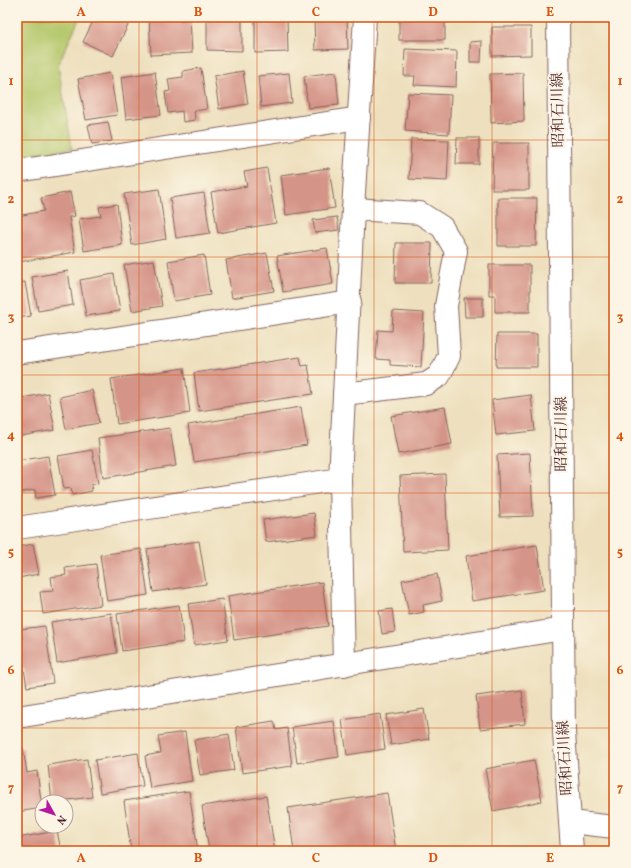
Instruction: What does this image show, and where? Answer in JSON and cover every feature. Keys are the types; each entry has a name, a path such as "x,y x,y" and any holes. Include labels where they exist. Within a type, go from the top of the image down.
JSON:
{"street":[{"path":"344,665 340,479 350,302 353,209 365,17"},
{"name":"昭和石川線","path":"558,17 564,732 572,851"},
{"path":"17,171 359,118"},
{"path":"344,394 426,384 439,376 449,356 446,306 456,250 442,226 420,213 353,209"},
{"path":"17,353 350,302"},
{"path":"17,528 340,479"},
{"path":"17,717 563,629"},
{"path":"570,822 614,827"}],"green space":[{"path":"17,17 80,17 58,65 72,148 17,157"}],"building":[{"path":"95,17 132,17 113,56 83,42"},
{"path":"149,17 181,17 181,20 190,19 192,53 151,55"},
{"path":"207,17 242,17 242,51 207,50"},
{"path":"255,17 287,17 288,52 255,53"},
{"path":"314,17 347,17 348,49 315,50"},
{"path":"399,17 445,17 445,40 399,40"},
{"path":"492,27 531,27 531,55 492,56"},
{"path":"482,41 481,62 470,62 470,42"},
{"path":"405,49 457,51 456,87 414,85 415,76 404,76"},
{"path":"613,66 614,80 612,80"},
{"path":"201,68 207,109 194,111 195,120 183,122 182,111 168,113 165,92 170,91 168,79 183,77 183,71"},
{"path":"243,71 248,104 219,109 214,76"},
{"path":"155,72 161,115 126,119 121,77"},
{"path":"336,72 339,105 308,108 304,76"},
{"path":"110,73 117,115 86,120 78,79"},
{"path":"289,73 292,103 261,107 258,76"},
{"path":"523,73 524,121 491,123 490,74"},
{"path":"408,93 451,95 449,134 405,131"},
{"path":"108,122 112,141 92,144 88,125"},
{"path":"457,138 479,138 479,164 456,164"},
{"path":"411,139 449,140 447,181 409,179"},
{"path":"493,143 529,143 529,190 492,190"},
{"path":"267,168 276,223 218,233 211,192 247,186 244,172"},
{"path":"329,168 335,208 286,215 281,175"},
{"path":"159,189 166,239 132,245 124,194"},
{"path":"70,192 75,216 69,217 75,252 19,262 17,253 17,216 44,211 41,198"},
{"path":"204,193 210,233 176,238 170,198"},
{"path":"498,198 537,198 536,246 498,246"},
{"path":"117,204 122,245 84,251 79,219 101,216 99,207"},
{"path":"337,217 339,230 315,233 313,220"},
{"path":"396,243 432,243 431,283 395,283"},
{"path":"327,248 333,284 283,292 277,256"},
{"path":"267,253 274,291 232,298 226,260"},
{"path":"204,255 210,295 174,301 168,261"},
{"path":"154,260 162,306 132,311 124,265"},
{"path":"489,265 530,265 530,312 495,312 495,295 489,295"},
{"path":"68,271 73,305 38,311 32,277"},
{"path":"114,274 120,311 86,316 80,280"},
{"path":"25,282 31,316 17,318 17,283"},
{"path":"464,298 483,298 483,317 465,317"},
{"path":"393,311 424,313 421,367 390,365 390,360 376,359 378,330 392,331"},
{"path":"497,334 537,334 537,367 496,367"},
{"path":"300,357 302,366 308,365 313,394 199,411 194,373"},
{"path":"184,368 190,413 117,424 111,379"},
{"path":"92,390 99,423 66,429 60,397"},
{"path":"48,393 55,430 21,436 17,415 17,399"},
{"path":"531,395 535,431 496,435 492,400"},
{"path":"301,407 307,445 194,462 188,425"},
{"path":"445,407 452,444 398,454 391,416"},
{"path":"170,428 176,466 103,478 98,438"},
{"path":"92,450 98,483 91,485 92,491 72,495 71,488 64,489 58,456"},
{"path":"530,453 533,516 500,517 497,455"},
{"path":"48,456 55,495 36,498 35,490 17,493 17,461"},
{"path":"445,474 448,550 403,552 400,476"},
{"path":"314,513 317,535 266,542 263,520"},
{"path":"199,541 206,584 153,592 147,549"},
{"path":"33,544 39,574 18,578 17,547"},
{"path":"537,545 544,590 472,601 466,556"},
{"path":"141,549 148,595 107,601 100,555"},
{"path":"96,564 101,605 43,614 40,592 53,591 51,577 66,575 65,568"},
{"path":"437,574 442,601 423,605 424,612 409,615 402,580"},
{"path":"322,582 328,626 234,640 228,596"},
{"path":"222,599 228,640 194,645 188,604"},
{"path":"179,605 184,642 122,651 117,614"},
{"path":"392,609 395,632 382,634 379,611"},
{"path":"111,613 117,653 57,663 51,622"},
{"path":"45,626 53,683 27,687 24,669 17,671 17,639 22,639 21,629"},
{"path":"522,690 525,724 480,729 476,696"},
{"path":"424,709 429,739 391,745 386,715"},
{"path":"380,714 385,749 347,755 342,720"},
{"path":"274,721 276,730 287,728 292,766 242,773 236,727"},
{"path":"334,721 339,757 297,763 292,727"},
{"path":"185,732 192,781 150,788 145,756 161,753 158,736"},
{"path":"229,734 234,770 200,775 194,740"},
{"path":"23,748 27,773 37,771 40,794 34,794 34,809 17,812 17,749"},
{"path":"138,753 143,786 100,793 95,760"},
{"path":"87,759 92,797 74,799 74,794 51,794 48,765"},
{"path":"534,760 542,801 493,811 485,769"},
{"path":"189,791 198,851 131,851 124,801"},
{"path":"387,793 396,851 294,851 288,808"},
{"path":"266,796 275,851 209,851 202,806"},
{"path":"40,834 58,834 61,851 17,851 17,838"},
{"path":"111,846 111,851 95,851 95,849"}]}
